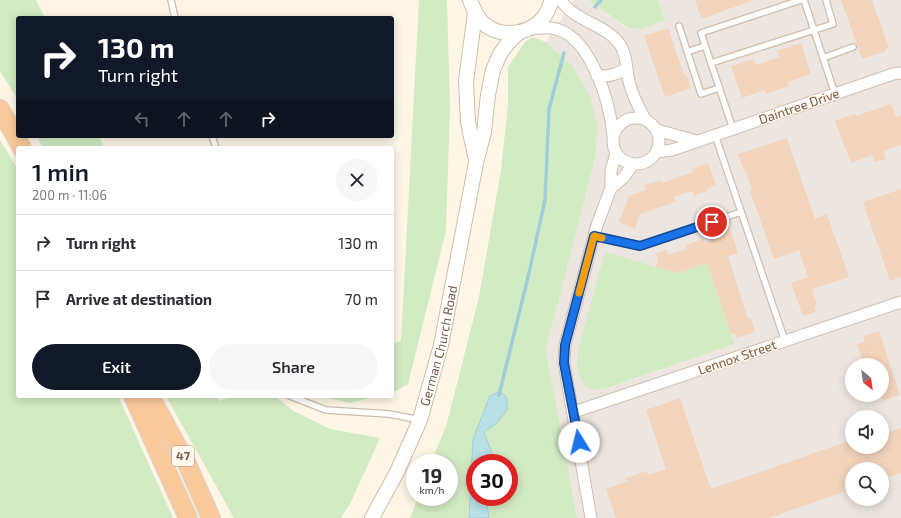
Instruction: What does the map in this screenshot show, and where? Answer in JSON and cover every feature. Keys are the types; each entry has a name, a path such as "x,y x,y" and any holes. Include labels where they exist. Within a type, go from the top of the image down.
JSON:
{"highway":[{"path":"0,109 16,137"},
{"name":"47","path":"134,398 188,518"},
{"name":"47","path":"151,398 187,464 211,518"},
{"path":"187,464 217,518"}],"street":[{"path":"470,0 475,13 483,23 494,30 506,33 551,28 571,37 586,52 610,110 613,145 616,153 626,162 640,164 647,161 656,152 659,145 657,130 645,119 638,117 624,120 615,130 613,137"},
{"name":"German Church Road","path":"372,518 397,472 420,420 441,345 476,163 484,132 488,95 494,70 500,54 508,43 524,31 540,22 548,12 552,0"},
{"path":"561,0 565,7 610,34 621,47 626,60 630,86 645,119"},
{"name":"German Church Road","path":"475,13 466,82 468,122 476,163"},
{"path":"597,76 618,74 627,68"},
{"name":"Daintree Drive","path":"656,152 672,150 893,74 901,73"},
{"path":"657,130 697,141"},
{"path":"591,518 574,412 564,363 565,345 594,236 611,188 611,171 616,153"},
{"path":"611,188 624,177 633,164"},
{"name":"Lennox Street","path":"574,412 901,302"}],"lane":[{"path":"171,0 175,16"},
{"path":"733,129 701,33 802,0 814,30 835,94"},
{"path":"711,63 833,24 826,0"},
{"path":"679,26 702,94 719,88"},
{"path":"687,52 705,46"},
{"path":"823,58 853,47"},
{"path":"714,135 785,341"},
{"path":"594,236 640,246 741,212"},
{"path":"295,398 326,410 388,414 420,420"},
{"path":"302,398 305,402"}],"shaded area":[{"path":"574,0 588,0 627,28 665,20 658,0 901,0 901,518 577,518 546,350 596,155 572,65 546,42"}],"green space":[{"path":"0,0 36,0 44,16 16,16 16,97 0,71"},
{"path":"419,0 447,0 450,107 446,231 408,384 394,392 394,343 401,341"},
{"path":"588,0 658,0 665,20 642,29 628,28"},
{"path":"533,37 546,42 572,65 590,97 597,124 596,155 546,350 577,518 489,518 487,506 518,506 518,454 492,454 484,432 497,423 490,396 475,454 466,454 466,506 469,506 469,518 410,518 415,506 458,506 458,454 435,454 447,423 479,297 501,170 508,104 508,67 525,42"},
{"path":"38,138 100,138 103,146 42,146"},
{"path":"0,140 16,167 16,398 119,398 173,518 0,518"},
{"path":"605,252 677,273 707,263 734,344 603,389 589,389 581,381 577,368 578,350"},
{"path":"167,398 217,398 219,401 229,398 277,398 292,410 330,429 380,438 350,504 341,518 234,518"},
{"path":"329,398 371,398 350,403"}],"water":[{"path":"500,391 507,398 507,410 497,423 484,432 492,454 472,454 473,439 490,396"},
{"path":"470,506 487,506 489,518 469,518"}],"building":[{"path":"695,0 751,0 751,1 701,19"},
{"path":"841,0 872,0 889,48 885,49 886,51 862,59"},
{"path":"668,28 684,75 686,74 691,88 665,97 644,36"},
{"path":"801,43 811,74 788,82 789,86 766,94 765,90 742,98 731,66 754,59 756,65 779,57 777,51"},
{"path":"891,104 896,117 901,115 901,145 883,151 886,159 875,162 872,155 851,163 835,121 855,114 856,116"},
{"path":"787,138 815,219 827,214 849,277 812,289 817,305 814,306 816,312 803,316 791,283 808,277 799,250 774,259 750,191 752,190 738,154"},
{"path":"708,163 716,186 694,196 692,191 674,197 676,202 640,214 635,229 619,222 629,196 646,190 644,185 661,180 662,183 693,172 692,169"},
{"path":"901,189 901,277 890,281 863,202"},
{"path":"730,229 738,253 728,256 748,319 751,318 755,332 737,338 735,333 731,334 707,263 677,273 656,267 658,260 656,254 666,250 668,255 687,249 686,245 703,239 704,243 723,236 722,232"},
{"path":"879,331 888,358 862,358 857,344 865,341 863,336"},
{"path":"889,361 900,395 889,399"},
{"path":"680,398 711,489 845,442 845,454 889,454 889,432 901,428 901,473 889,477 889,462 845,462 845,491 769,518 616,518 606,489 627,481 625,478 647,471 648,475 666,469 646,410"}],"waterway":[{"path":"595,7 601,0"},
{"path":"499,395 545,200 549,109 564,53"}],"slow traffic":[{"path":"579,293 594,236 602,238"}],"route":[{"path":"579,442 564,363 565,345 594,236 640,246 712,222"}]}
